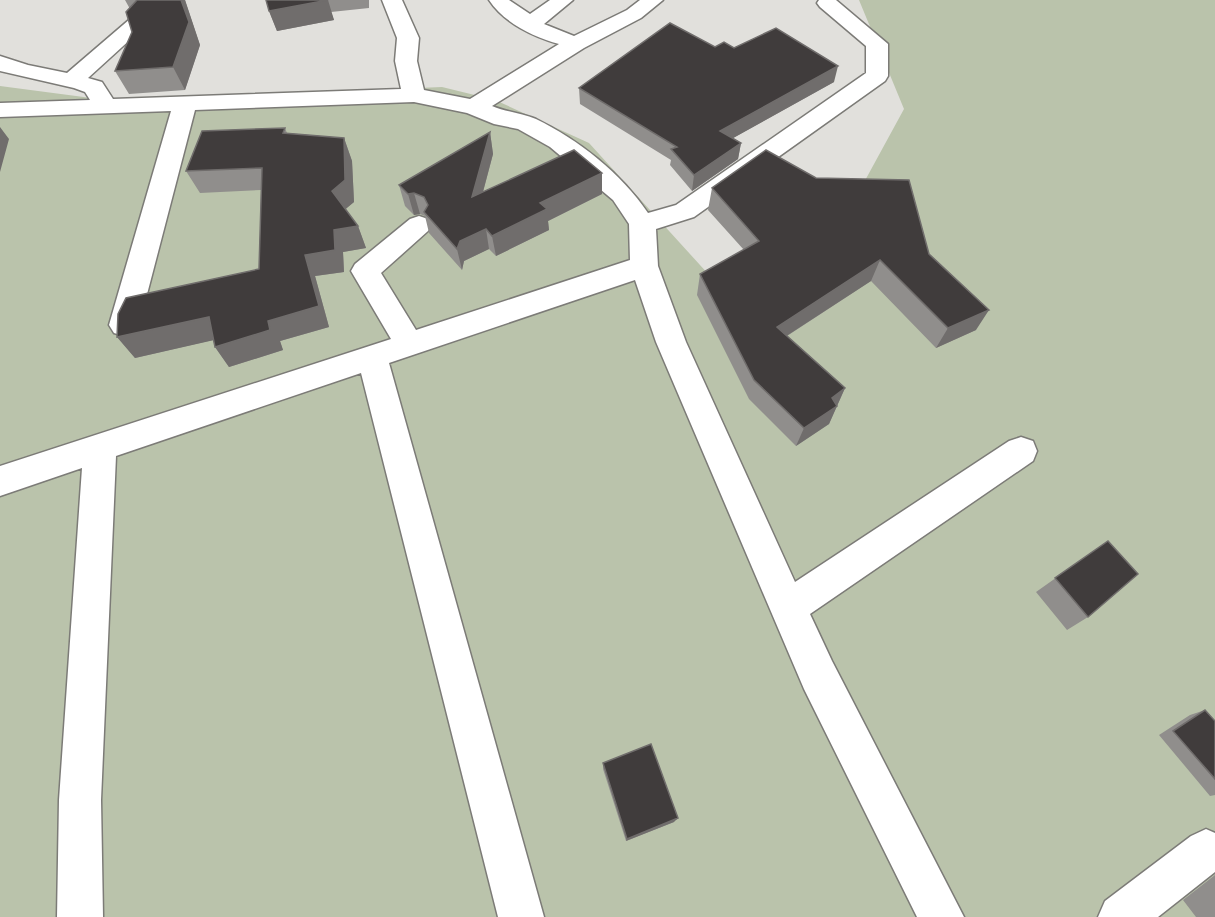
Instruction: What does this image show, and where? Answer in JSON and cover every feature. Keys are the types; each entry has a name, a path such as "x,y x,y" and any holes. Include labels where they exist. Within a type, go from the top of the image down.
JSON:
{"street":[{"path":"392,0 408,38 405,61 414,95"},
{"path":"499,0 503,6 543,33 576,43"},
{"path":"530,24 563,0"},
{"path":"474,107 576,43 634,14 652,0"},
{"path":"642,224 685,211 877,75 877,44 827,3"},
{"path":"73,79 137,23"},
{"path":"0,63 28,73 73,79 94,87 106,107"},
{"path":"0,110 414,95 474,107 502,119 525,123 559,142 622,194 642,224 644,266 671,342 788,608 818,675 941,917"},
{"path":"124,325 178,121 185,105"},
{"path":"410,345 365,271 420,225"},
{"path":"0,481 644,266"},
{"path":"372,358 522,917"},
{"path":"80,917 80,800 100,449"},
{"path":"788,608 1021,451"},
{"path":"1121,917 1206,851"}],"green space":[{"path":"859,0 1215,0 1215,917 0,917 0,86 114,101 442,87 495,100 589,143 710,276 862,186 904,109"}],"building":[{"path":"137,0 181,0 189,22 173,67 115,71 132,32 126,12"},
{"path":"266,0 328,0 269,11"},
{"path":"670,23 715,47 724,42 734,48 776,28 838,66 720,131 741,143 694,175 671,149 677,147 579,88"},
{"path":"285,128 283,133 344,138 345,180 332,191 358,226 334,230 335,250 305,255 319,306 268,321 270,330 215,347 209,317 117,337 118,314 126,298 259,269 262,168 186,171 202,131"},
{"path":"490,132 472,197 574,150 602,173 540,203 547,209 492,236 486,229 460,241 457,249 424,212 428,205 424,197 414,193 408,194 399,185"},
{"path":"766,150 816,178 909,180 929,254 989,310 948,328 880,260 777,327 845,388 832,398 837,406 804,428 754,380 700,274 759,241 712,188"},
{"path":"1108,541 1138,574 1088,617 1055,578"},
{"path":"1205,710 1215,721 1215,779 1173,731"},
{"path":"651,744 678,818 627,839 603,763"}]}
